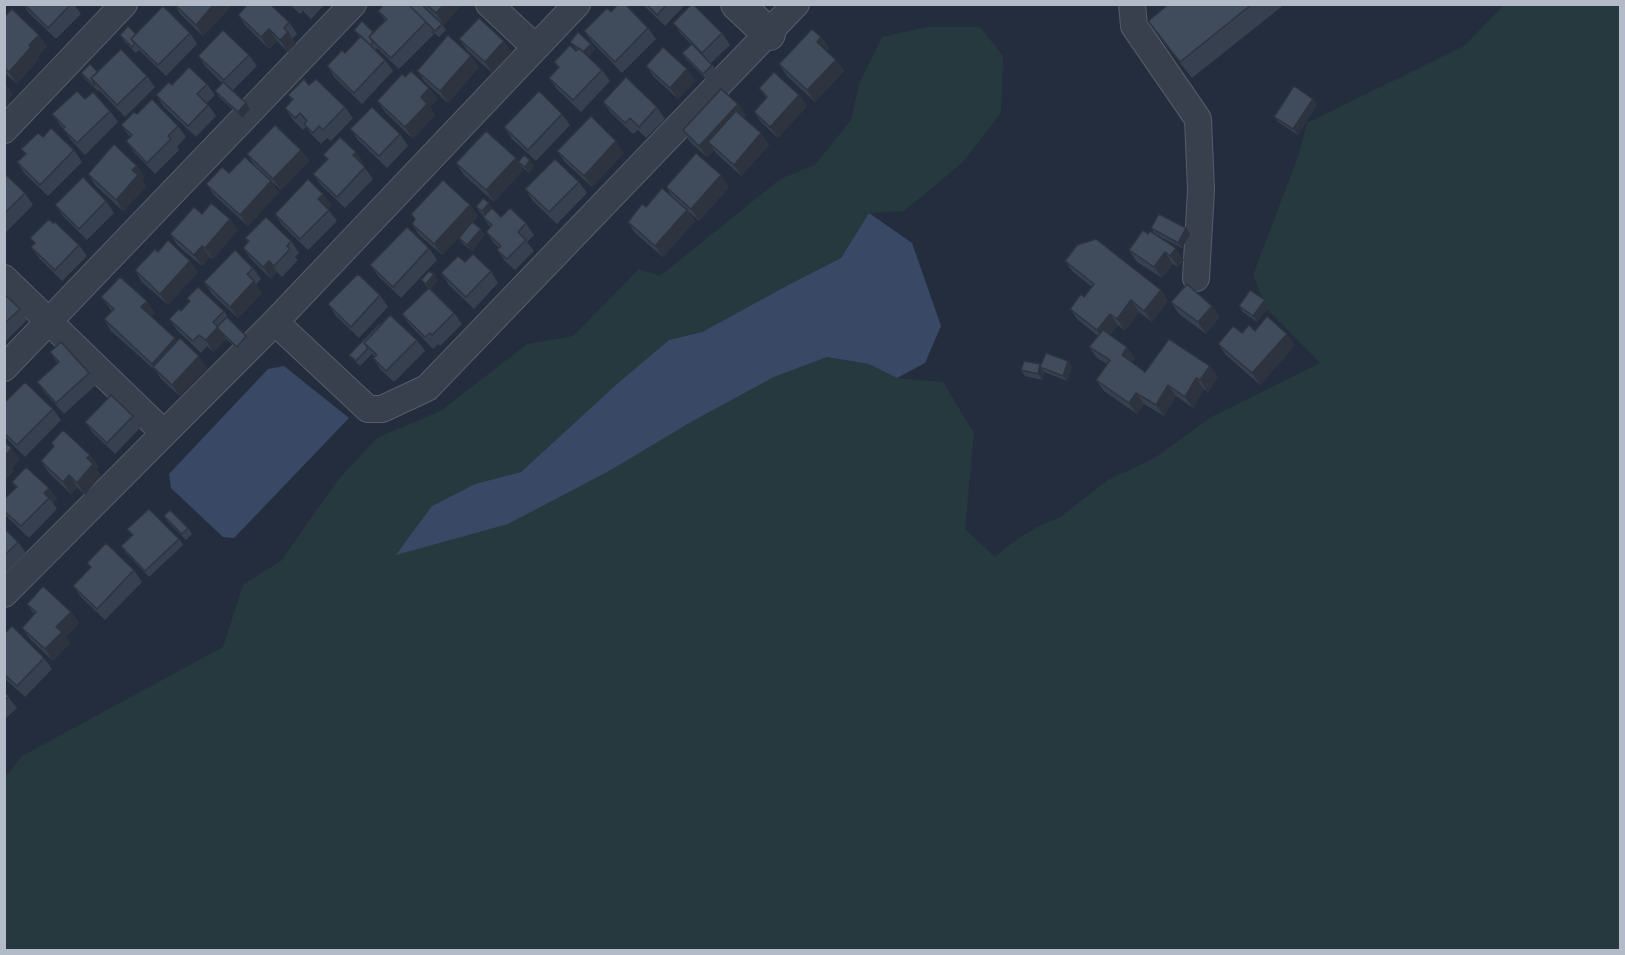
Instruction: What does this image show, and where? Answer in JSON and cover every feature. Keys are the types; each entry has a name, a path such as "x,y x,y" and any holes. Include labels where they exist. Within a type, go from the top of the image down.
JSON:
{"street":[{"path":"4,130 124,4"},
{"path":"4,368 353,4"},
{"path":"489,4 534,47"},
{"path":"4,594 275,322 577,4"},
{"path":"737,4 769,34"},
{"path":"275,322 368,409 382,409 427,388 796,4"},
{"path":"1132,4 1134,26 1198,119 1201,190 1196,278"},
{"path":"4,278 164,433"}],"green space":[{"path":"1504,5 1620,5 1620,950 5,950 5,777 22,756 223,647 243,585 281,561 338,480 377,438 442,410 527,344 573,336 639,269 660,276 780,179 815,165 851,120 859,84 882,37 927,27 980,27 1003,56 1001,113 962,163 904,211 869,213 841,258 702,332 669,340 521,472 475,484 432,506 691,422 774,377 827,357 869,364 897,378 943,382 974,433 965,529 995,557 1014,541 1060,517 1108,480 1153,459 1213,416 1320,363 1267,309 1253,275 1299,154 1307,123 1464,46"}],"water":[{"path":"869,213 912,243 941,326 925,363 897,378 869,364 827,357 774,377 691,422 609,471 508,524 396,555 432,506 475,484 521,472 669,340 702,332 841,258"},
{"path":"284,366 349,418 234,538 223,537 171,488 169,474 268,369"}],"building":[{"path":"24,4 71,4 48,28"},
{"path":"174,4 214,4 196,25"},
{"path":"248,4 270,4 289,22 284,28 288,32 280,40 269,29 261,37 238,15"},
{"path":"384,4 408,4 426,22 391,58 369,37 387,19 378,11"},
{"path":"408,4 421,4 442,24 435,31"},
{"path":"426,4 444,4 436,13"},
{"path":"618,4 625,4 648,28 615,62 584,31 607,8 611,12"},
{"path":"646,4 667,4 657,15"},
{"path":"692,4 722,33 702,53 673,23"},
{"path":"1169,4 1252,4 1180,62 1148,21"},
{"path":"163,6 190,33 158,65 131,39"},
{"path":"12,9 39,35 9,72 4,68 4,17"},
{"path":"479,18 504,41 485,62 459,39"},
{"path":"362,21 373,32 369,37 373,42 370,45 354,30"},
{"path":"128,26 136,34 131,39 135,44 132,47 120,35"},
{"path":"812,29 821,37 817,42 836,60 807,90 779,64"},
{"path":"223,30 249,55 224,80 198,56"},
{"path":"578,32 591,44 583,52 570,42"},
{"path":"448,35 471,56 440,91 417,71"},
{"path":"361,36 385,60 354,93 327,66 342,50 345,53"},
{"path":"692,44 712,65 703,74 682,53"},
{"path":"570,45 576,51 579,48 602,70 573,100 549,78 559,67 554,62"},
{"path":"663,47 687,69 670,88 646,66"},
{"path":"121,49 147,76 117,105 91,78"},
{"path":"90,64 98,72 91,78 94,85 81,73"},
{"path":"189,67 207,84 197,94 208,105 188,126 156,95 169,82 172,85"},
{"path":"411,71 429,88 421,97 427,104 405,127 377,101 402,74 405,77"},
{"path":"774,72 799,95 770,127 754,112 767,97 759,88"},
{"path":"626,77 657,107 639,127 630,118 625,123 603,102"},
{"path":"304,79 309,85 316,79 345,107 323,130 319,126 313,133 304,124 307,121 300,113 295,118 285,108 293,99 288,95"},
{"path":"223,82 246,103 238,112 215,91"},
{"path":"1294,86 1313,99 1293,129 1274,117"},
{"path":"721,89 738,104 699,146 683,130"},
{"path":"77,91 85,99 93,92 110,111 77,143 52,114"},
{"path":"539,91 562,114 528,150 504,127"},
{"path":"152,99 178,126 168,136 171,139 147,163 126,141 132,135 121,125 134,112 137,114"},
{"path":"372,107 400,134 379,156 350,129"},
{"path":"736,111 761,133 734,165 708,142"},
{"path":"591,116 616,141 584,176 557,151"},
{"path":"275,125 301,150 273,179 247,154"},
{"path":"51,128 74,150 40,185 17,162 26,154 21,149 38,133 43,137"},
{"path":"486,131 516,158 486,190 456,163"},
{"path":"340,137 356,152 353,155 365,167 337,197 313,174 328,159 323,155"},
{"path":"114,144 137,166 132,170 138,175 116,200 88,174"},
{"path":"696,153 721,175 691,209 666,187"},
{"path":"524,155 530,160 525,167 518,162"},
{"path":"245,157 271,181 240,215 206,184 222,167 229,173"},
{"path":"555,159 579,182 549,212 525,189"},
{"path":"4,173 25,193 4,214"},
{"path":"83,177 106,201 79,229 55,205"},
{"path":"308,179 323,194 318,199 329,210 300,239 275,214"},
{"path":"443,180 470,205 434,244 412,224 415,219 411,214"},
{"path":"662,188 687,210 655,246 628,222 642,204 646,207"},
{"path":"483,198 489,203 482,211 476,207"},
{"path":"211,203 230,219 205,248 202,246 194,255 170,234 194,207 202,214"},
{"path":"492,208 501,217 510,208 526,223 518,232 526,240 507,259 497,250 501,246 486,232 492,225 483,217"},
{"path":"1159,214 1186,228 1178,243 1151,228"},
{"path":"266,217 291,241 287,246 290,249 274,266 269,261 263,267 243,248 249,241 245,238"},
{"path":"49,219 79,245 55,270 31,247 35,243 30,238"},
{"path":"472,222 481,229 467,245 459,238"},
{"path":"407,227 429,248 393,287 370,265"},
{"path":"1143,230 1148,234 1150,231 1176,248 1170,256 1165,252 1154,267 1129,250"},
{"path":"1096,239 1161,290 1144,311 1131,300 1117,319 1110,314 1097,330 1070,309 1081,294 1084,297 1094,284 1065,261 1077,245"},
{"path":"168,240 190,261 160,294 135,270 155,249 158,252"},
{"path":"235,250 253,268 247,274 254,281 230,307 204,282"},
{"path":"473,254 491,271 466,297 441,273 458,256 465,262"},
{"path":"429,271 434,274 426,284 421,280"},
{"path":"358,274 380,295 351,327 328,304"},
{"path":"120,277 147,301 141,307 175,338 152,364 104,319 114,309 101,297"},
{"path":"1187,284 1212,306 1198,322 1171,302"},
{"path":"198,287 224,311 213,322 218,327 206,340 199,335 193,341 169,319 179,309 181,311 190,301 187,298"},
{"path":"429,288 454,313 432,335 430,333 425,337 402,314"},
{"path":"1250,290 1265,300 1253,316 1239,306"},
{"path":"4,294 20,309 4,324"},
{"path":"390,315 417,340 386,371 373,358 377,355 364,343"},
{"path":"1267,316 1287,334 1252,373 1218,344 1233,326 1242,333 1249,325 1255,331"},
{"path":"227,317 246,336 237,347 217,327"},
{"path":"380,323 381,325 364,343 368,348 356,361 349,355"},
{"path":"1103,330 1127,347 1122,355 1145,372 1169,339 1210,366 1200,380 1196,378 1185,397 1168,385 1156,405 1136,393 1129,403 1096,380 1110,360 1089,347"},
{"path":"180,338 199,356 172,385 153,367"},
{"path":"61,342 89,373 56,403 37,382 59,362 50,352"},
{"path":"1046,353 1068,361 1063,376 1040,367"},
{"path":"1024,361 1040,364 1038,374 1021,370"},
{"path":"25,382 53,409 17,445 4,433 4,403"},
{"path":"111,395 133,416 107,443 85,422"},
{"path":"63,430 90,455 87,458 93,464 77,483 69,475 63,482 41,461 54,446 51,443"},
{"path":"4,442 12,448 4,457"},
{"path":"26,467 49,488 44,493 49,498 21,526 4,511 4,499 17,487 12,482"},
{"path":"149,509 179,539 145,571 121,546 133,535 127,529"},
{"path":"170,510 188,528 182,534 164,516"},
{"path":"4,528 18,542 4,556"},
{"path":"106,543 134,570 97,609 73,586 91,567 87,563"},
{"path":"43,586 71,612 56,627 62,632 45,649 22,628 36,612 27,604"},
{"path":"12,626 44,658 17,686 4,674 4,634"}]}
